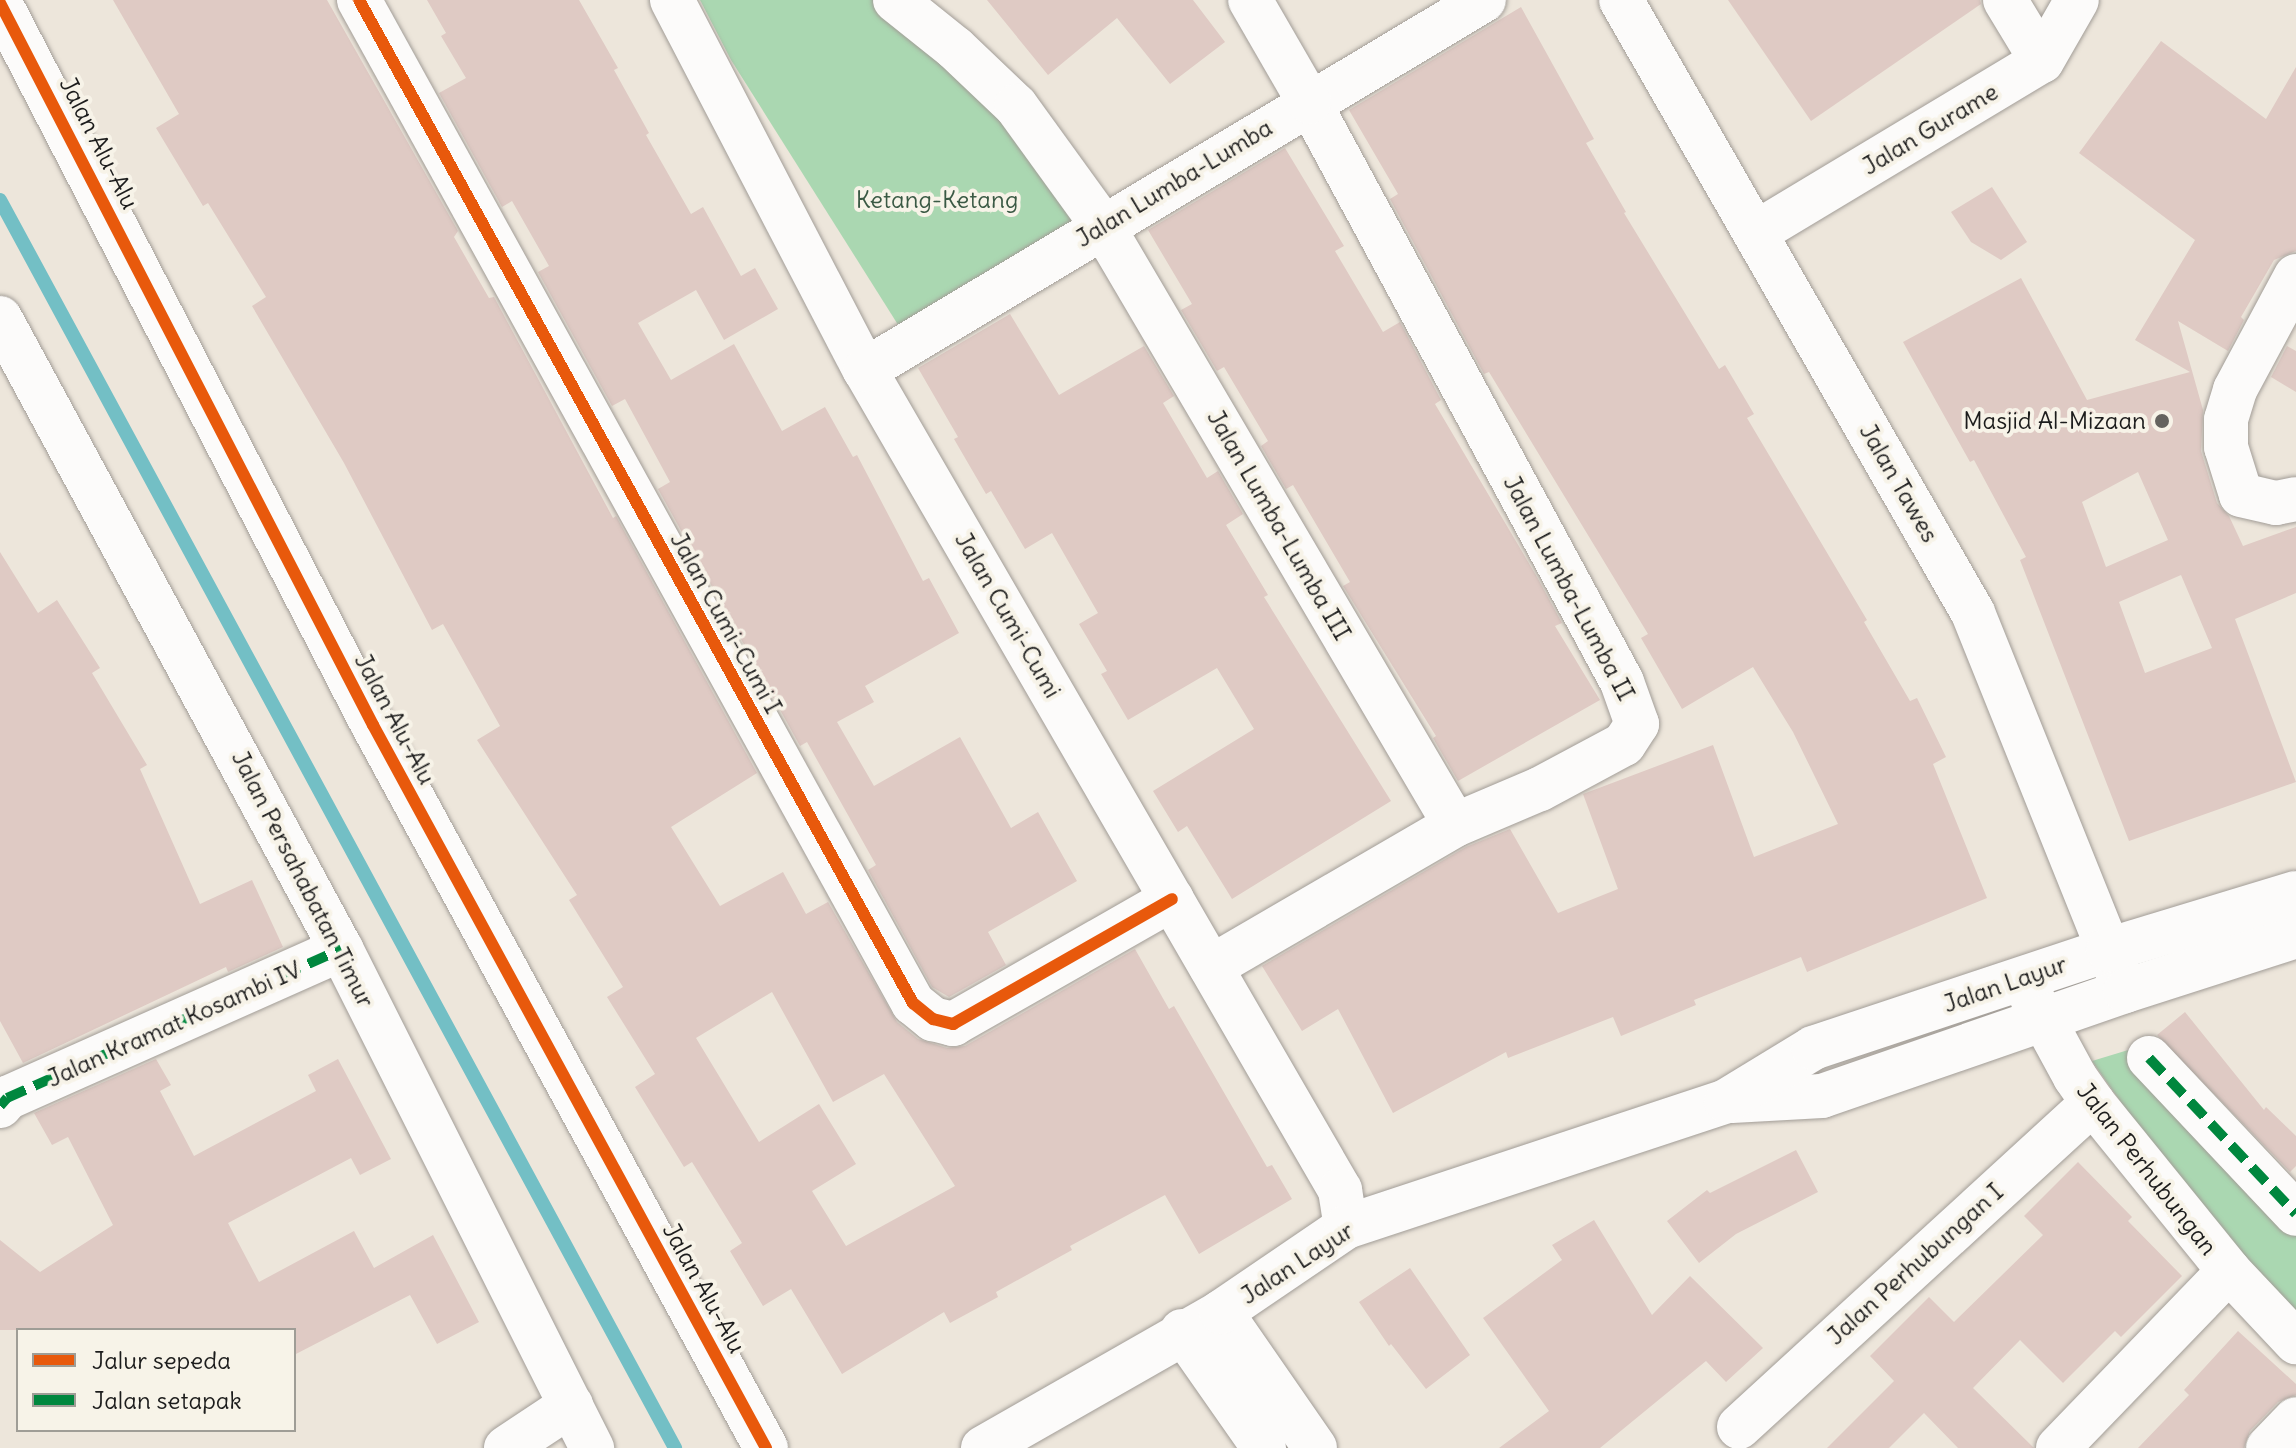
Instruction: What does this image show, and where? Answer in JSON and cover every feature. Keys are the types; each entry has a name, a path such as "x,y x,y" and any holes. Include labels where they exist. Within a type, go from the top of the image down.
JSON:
{"street":[{"name":"Jalan Cumi-Cumi I","path":"359,0 913,1003 933,1019 953,1024 1172,899"},
{"name":"Jalan Cumi-Cumi","path":"672,0 865,370 1340,1190 1346,1227"},
{"name":"Jalan Lumba-Lumba III","path":"895,0 955,48 1016,106 1102,225 1455,825"},
{"path":"1250,0 1309,102"},
{"name":"Jalan Lumba-Lumba","path":"865,370 1102,225 1484,0"},
{"name":"Jalan Tawes","path":"1621,0 1757,232 1973,613 2125,991"},
{"path":"2005,0 2042,61"},
{"name":"Jalan Gurame","path":"1757,232 2042,61 2077,0"},
{"name":"Jalan Alu-Alu","path":"0,3 373,725 766,1448"},
{"name":"Jalan Lumba-Lumba II","path":"1211,967 1455,825 1540,789 1624,744 1637,724 1622,682 1309,102"},
{"path":"2296,276 2235,390 2226,420 2226,447 2241,495 2276,503 2296,499"},
{"name":"Jalan Persahabatan Timur","path":"0,318 341,949 592,1448"},
{"name":"Jalan Layur","path":"983,1448 1182,1331 1221,1312 1346,1227 1726,1101 1813,1048 2108,950 2296,893"},
{"name":"Jalan Layur","path":"1726,1101 1822,1096 2125,991 2296,936"},
{"name":"Jalan Kramat Kosambi IV","path":"2,1097 341,949"},
{"name":"Jalan Perhubungan","path":"2023,978 2042,1020 2093,1103 2229,1271 2296,1342"},
{"path":"2149,1058 2296,1214"},
{"name":"Jalan Perhubungan I","path":"1739,1427 2093,1103"},
{"path":"2058,1448 2229,1271"},
{"path":"1221,1312 1315,1448"},
{"path":"1182,1331 1264,1448"},
{"path":"506,1448 571,1405"},
{"path":"2268,1448 2296,1419"}],"green space":[{"name":"Ketang-Ketang","path":"700,0 876,0 946,57 1089,227 907,339 731,60"},
{"path":"2148,1044 2296,1231 2296,1331 2251,1288 2092,1061"}],"building":[{"path":"113,0 327,0 458,231 454,237 489,298 494,297 613,518 616,516 757,773 671,827 720,906 783,872 806,914 828,902 897,1022 918,1039 947,1048 965,1046 1135,949 1169,1009 1174,1006 1267,1167 1272,1165 1292,1199 1199,1254 1165,1195 1070,1246 1072,1250 996,1292 998,1297 950,1323 944,1312 842,1374 791,1289 763,1306 730,1251 742,1243 692,1162 684,1167 635,1087 655,1074 607,997 623,987 569,900 577,895 477,740 500,726 443,624 432,630 344,463 252,306 266,297 208,203 203,206 156,128 179,114","holes":["772,992 833,1102 884,1074 955,1186 846,1246 812,1191 856,1164 819,1104 759,1142 696,1038"]},
{"path":"427,0 579,0 618,68 614,70 649,133 646,135 691,214 703,207 741,276 755,268 778,309 724,340 696,290 638,323 671,380 734,344 782,431 825,407 853,457 857,455 923,581 929,578 959,633 865,686 874,702 837,722 874,786 960,737 1011,828 1038,812 1077,881 988,932 1006,965 949,997 932,987 868,870 876,865 807,742 800,746 658,489 670,482 625,399 612,406 538,272 549,266 512,201 502,207 439,93 466,78 441,36 446,33"},
{"path":"987,0 1193,0 1225,42 1170,84 1117,18 1048,75"},
{"path":"1728,0 1980,0 1981,4 1811,121"},
{"path":"1521,7 1594,139 1586,143 1624,213 1719,369 1725,365 1754,414 1747,418 1867,620 1864,622 1910,701 1917,698 1946,757 1933,764 1987,898 1807,972 1801,957 1694,1000 1696,1005 1621,1036 1613,1017 1508,1058 1506,1052 1393,1113 1338,1009 1302,1031 1262,966 1466,847 1510,829 1558,913 1618,889 1583,794 1713,745 1754,857 1838,824 1793,732 1753,667 1682,709 1641,638 1648,634 1489,372 1484,374 1390,199 1398,194 1349,110"},
{"path":"2161,41 2266,119 2296,67 2296,251 2274,260 2241,317 2244,320 2228,351 2178,321 2203,410 2201,451 2217,503 2229,516 2243,546 2296,527 2296,593 2235,619 2296,782 2129,841 2020,560 2026,557 1974,460 1970,462 1903,342 2021,278 2087,400 2190,372 2135,340 2195,240 2079,153","holes":["2138,472 2168,540 2106,567 2082,502","2181,575 2212,648 2145,673 2119,602"]},
{"path":"1285,148 1344,246 1335,251 1383,332 1400,322 1441,400 1435,404 1537,577 1562,623 1555,626 1600,700 1458,781 1433,738 1436,736 1343,586 1350,582 1293,485 1286,489 1261,446 1268,441 1224,367 1217,371 1181,310 1192,304 1148,230"},
{"path":"1992,187 2027,242 2001,260 1971,242 1951,212"},
{"path":"1010,314 1059,395 1144,346 1174,396 1163,403 1207,478 1218,471 1243,514 1226,525 1268,595 1264,597 1391,801 1232,899 1187,826 1178,832 1153,791 1254,729 1217,668 1128,720 1101,674 1107,671 1079,624 1098,613 1052,533 1025,549 991,491 986,494 954,439 958,437 918,368"},
{"path":"2287,346 2296,351 2296,392 2271,377"},
{"path":"0,552 38,613 57,600 100,668 92,673 147,765 140,769 200,904 252,880 283,947 228,972 226,967 23,1063 0,1021"},
{"path":"2185,1012 2264,1110 2266,1107 2296,1136 2296,1166 2290,1172 2157,1035"},
{"path":"156,1059 171,1085 160,1091 194,1156 316,1091 308,1075 338,1059 391,1159 360,1175 351,1158 228,1223 259,1282 354,1231 374,1268 433,1235 479,1322 437,1344 410,1295 296,1354 296,1328 0,1330 0,1240 40,1272 113,1225 68,1137 52,1145 34,1113"},
{"path":"1796,1150 1818,1192 1736,1234 1699,1263 1667,1221 1707,1190 1710,1193"},
{"path":"2078,1162 2132,1217 2128,1221 2182,1276 2121,1337 2115,1331 2063,1383 2020,1340 1973,1388 2034,1448 1958,1448 1924,1413 1889,1448 1827,1448 1894,1381 1870,1356 1929,1297 1954,1322 2043,1235 2024,1216"},
{"path":"1594,1220 1652,1315 1690,1276 1763,1348 1726,1382 1706,1361 1600,1448 1499,1448 1549,1411 1483,1318 1562,1260 1552,1245"},
{"path":"1410,1268 1470,1355 1426,1389 1391,1344 1389,1346 1359,1302"},
{"path":"2238,1331 2296,1384 2296,1395 2278,1402 2250,1431 2244,1448 2138,1448 2189,1395 2184,1390"}],"waterway":[{"path":"0,200 675,1448"}],"marked path":[{"path":"0,1106 7,1098 341,949"},
{"path":"2149,1058 2296,1214"}],"cycle path":[{"path":"359,0 913,1003 933,1019 953,1024 1172,899"},
{"path":"0,3 373,725 766,1448"}],"place":[{"name":"Masjid Al-Mizaan","path":"2162,421"}]}
